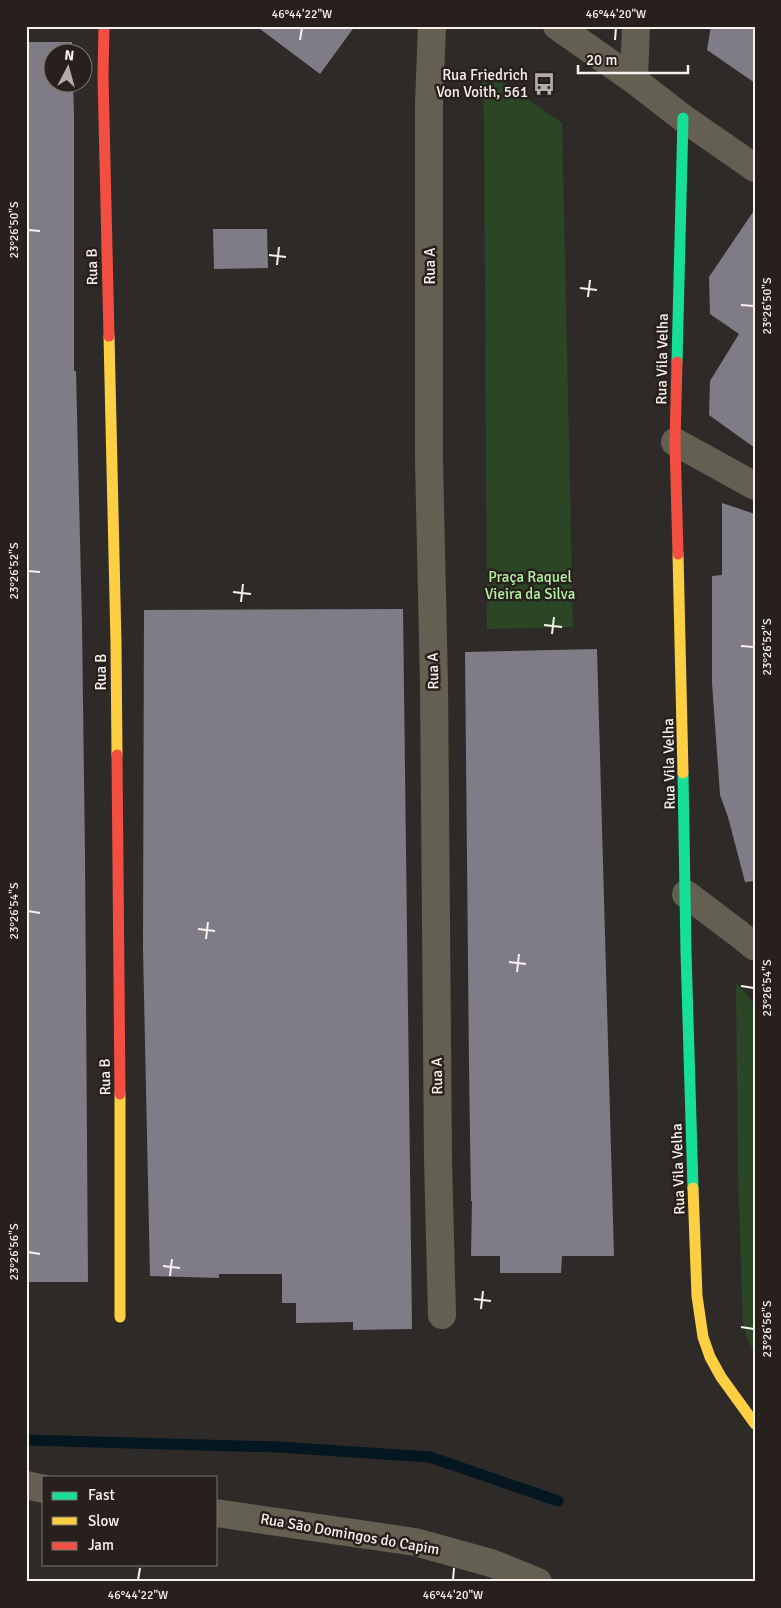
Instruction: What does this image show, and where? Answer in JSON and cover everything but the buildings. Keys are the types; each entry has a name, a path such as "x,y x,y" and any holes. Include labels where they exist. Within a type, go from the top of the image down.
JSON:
{"street":[{"name":"Rua B","path":"104,26 103,76 116,642 121,1187 120,1317"},
{"name":"Rua A","path":"432,26 429,103 429,459 434,684 438,1150 442,1315"},
{"path":"557,26 755,168"},
{"path":"634,80 636,26"},
{"name":"Rua Vila Velha","path":"683,118 676,442 695,1266 698,1308 706,1345 736,1401 755,1424"},
{"path":"676,442 755,486"},
{"path":"686,894 755,948"},
{"path":"26,1485 42,1489"},
{"name":"Rua São Domingos do Capim","path":"218,1512 416,1542 491,1563 538,1582"}],"green space":[{"name":"Praça Raquel Vieira da Silva","path":"481,67 562,123 573,627 487,629 484,117"},
{"path":"736,983 755,1005 755,1352 748,1341 743,1323 738,1175"}],"waterway":[{"path":"26,1440 278,1447 430,1457 558,1501"}],"traffic: fast":[{"path":"677,362 683,118"},
{"path":"683,773 693,1188"}],"traffic: slow":[{"path":"109,336 117,755"},
{"path":"678,554 683,773"},
{"path":"120,1094 120,1317"},
{"path":"693,1188 697,1296 703,1337 710,1357 721,1377 755,1424"}],"traffic: jam":[{"path":"104,26 103,75 109,336"},
{"path":"677,362 675,442 678,554"},
{"path":"117,755 120,1094"}],"place":[{"name":"Rua Friedrich Von Voith, 561","path":"544,84"}]}
